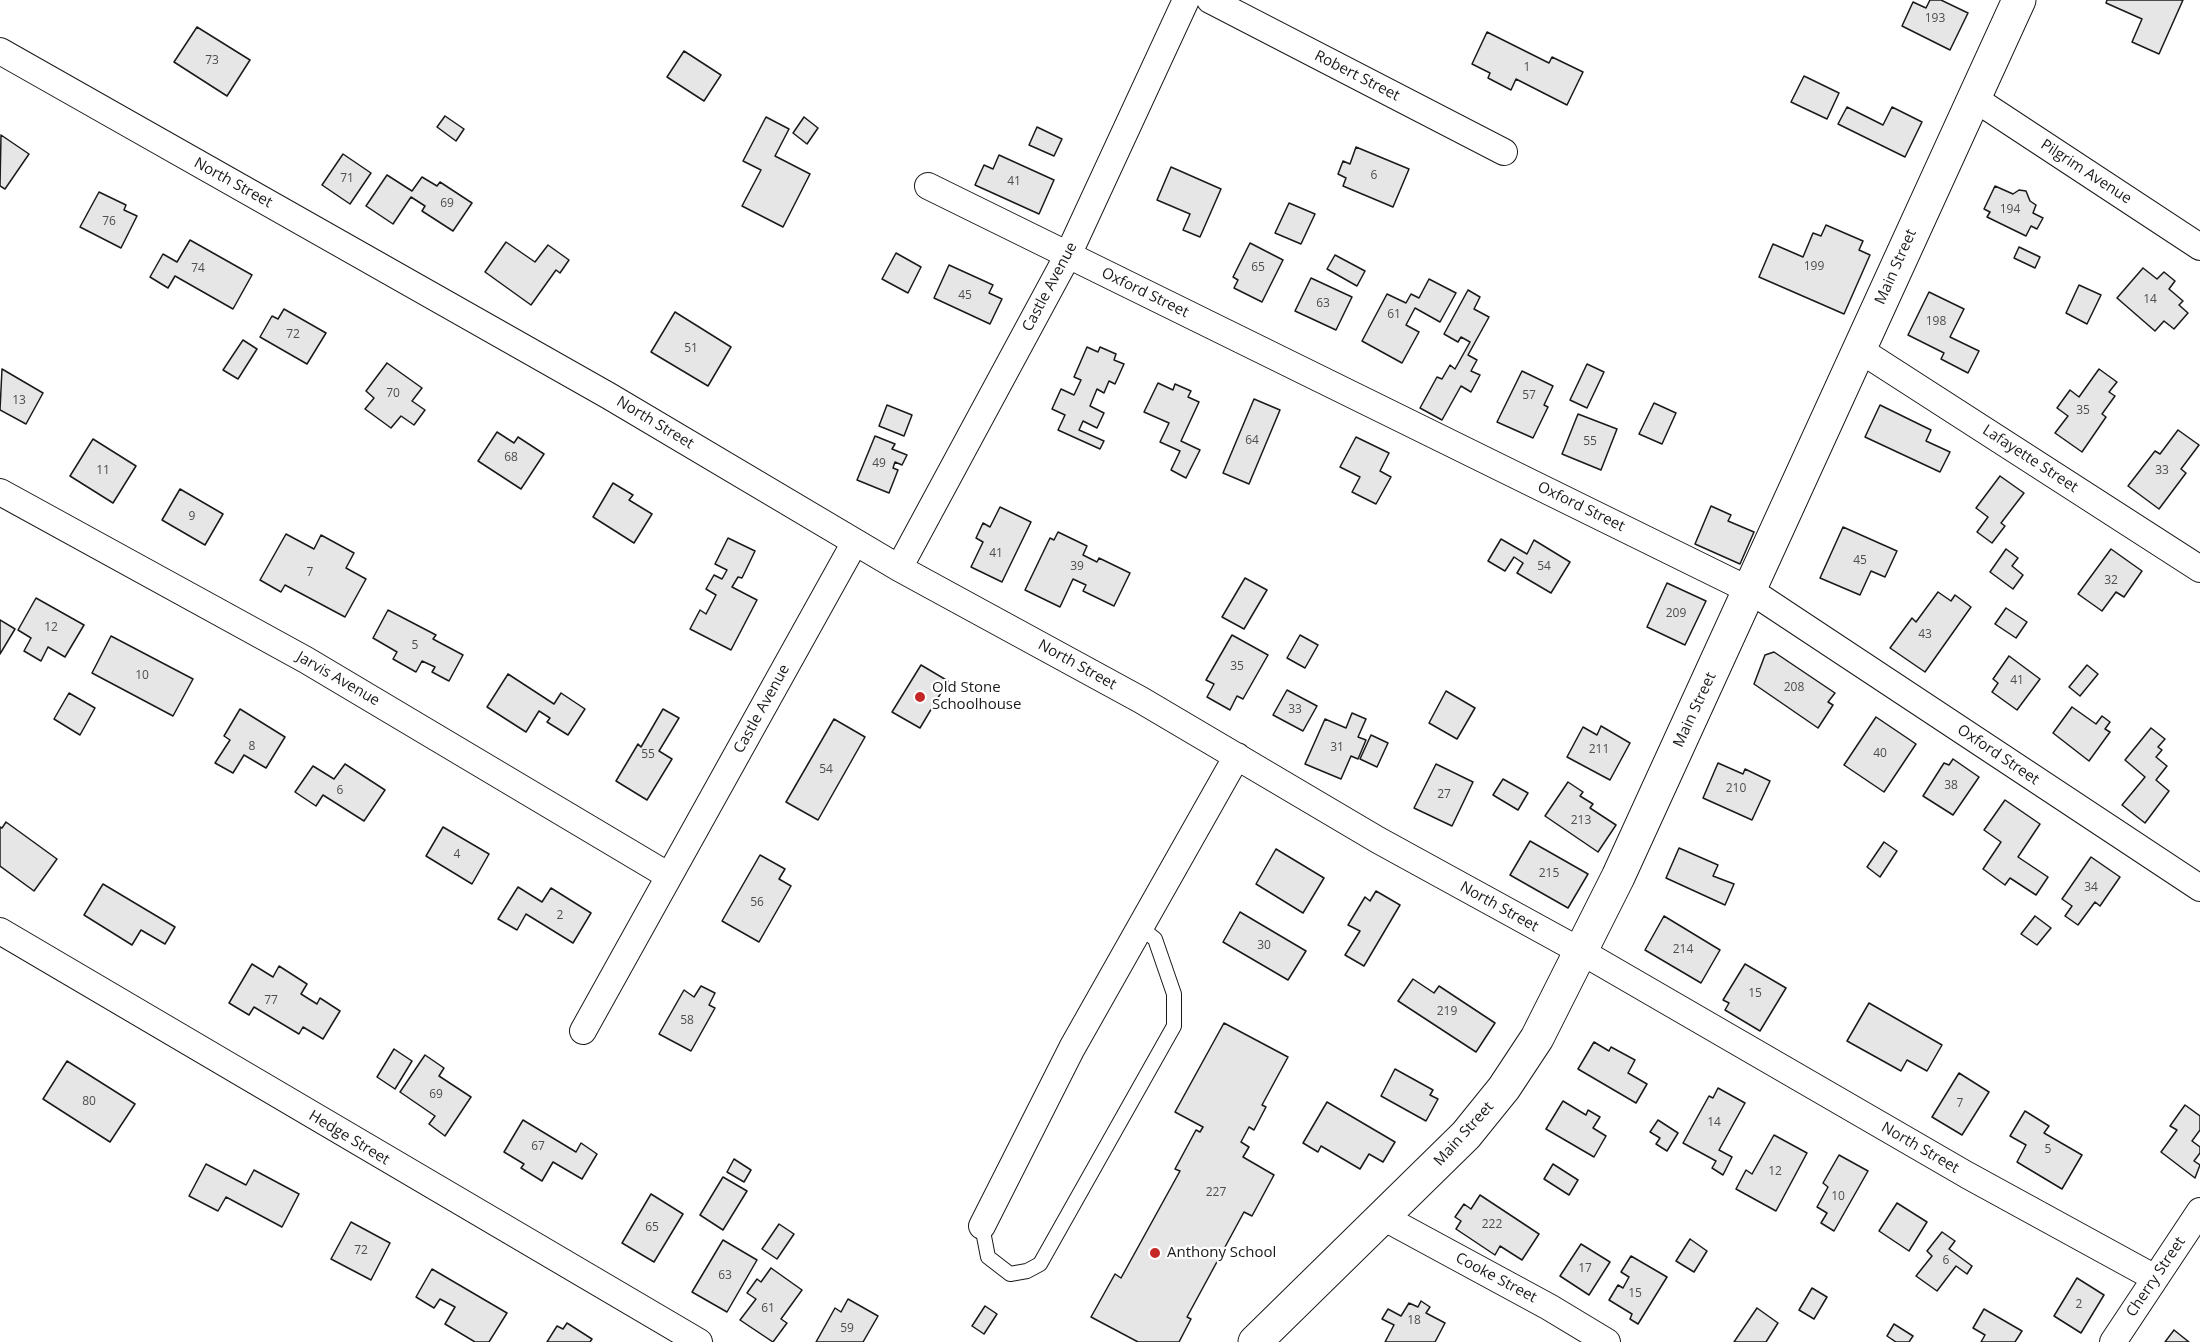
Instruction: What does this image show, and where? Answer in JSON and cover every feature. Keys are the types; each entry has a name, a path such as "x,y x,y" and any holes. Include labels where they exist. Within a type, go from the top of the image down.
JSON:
{"main road":[{"name":"Main Street","path":"1256,1342 1459,1142 1504,1088 1537,1038 1582,952 1751,591 1972,97 2019,0"}],"street":[{"name":"Castle Avenue","path":"899,568 1068,255 1186,0"},
{"name":"Robert Street","path":"1210,0 1504,152"},
{"name":"North Street","path":"0,51 487,326 899,568 1141,699 1378,840 1582,952 1967,1175 2155,1278"},
{"name":"Pilgrim Avenue","path":"1972,97 2200,247"},
{"name":"Oxford Street","path":"928,186 1751,591 2200,888"},
{"name":"Lafayette Street","path":"1860,350 2200,569"},
{"name":"Jarvis Avenue","path":"0,492 306,660 669,876"},
{"name":"Castle Avenue","path":"583,1031 855,542"},
{"path":"982,1226 1072,1048 1237,756"},
{"name":"Hedge Street","path":"0,931 699,1342"},
{"name":"Cherry Street","path":"2113,1342 2200,1211"},
{"name":"Cooke Street","path":"1383,1217 1549,1307 1607,1342"}],"lane":[{"path":"982,1226 988,1257 1010,1274 1027,1271 1040,1264 1174,1026 1174,994 1155,939 1140,927"}],"building":[{"path":"1930,0 1941,0 1968,13 1950,50 1902,26 1913,2 1926,8"},
{"path":"2107,0 2183,0 2159,54 2132,42 2142,19 2106,3"},
{"path":"197,27 250,60 227,96 174,62"},
{"path":"1487,32 1549,63 1552,57 1583,72 1567,105 1516,79 1511,90 1488,78 1490,73 1472,64"},
{"path":"684,51 721,75 704,101 667,77"},
{"path":"1804,76 1839,93 1827,119 1791,102"},
{"path":"1847,107 1883,125 1892,107 1922,122 1905,157 1838,124"},
{"path":"445,116 464,129 456,141 437,127"},
{"path":"766,117 789,129 775,156 810,174 783,227 742,206 761,170 743,161"},
{"path":"804,117 818,128 807,144 793,133"},
{"path":"1037,127 1062,139 1054,156 1029,145"},
{"path":"1,135 29,154 5,189 0,186"},
{"path":"1356,147 1409,169 1393,207 1343,186 1346,178 1338,174 1343,161 1350,164"},
{"path":"343,154 371,173 350,204 322,185"},
{"path":"999,155 1054,180 1039,214 975,185 984,165 993,169"},
{"path":"1171,167 1221,189 1200,237 1183,230 1190,214 1157,200"},
{"path":"387,175 412,191 422,177 437,186 440,182 472,203 453,231 422,211 425,206 411,197 393,224 366,206"},
{"path":"1995,186 2013,194 2019,190 2026,191 2030,201 2036,205 2033,213 2043,218 2037,229 2031,226 2026,236 1987,217 1990,212 1984,209"},
{"path":"99,192 126,205 124,210 137,216 121,248 80,227"},
{"path":"1289,203 1315,214 1301,244 1275,233"},
{"path":"1826,225 1863,241 1859,250 1870,255 1844,314 1759,277 1773,244 1803,257 1813,233 1821,236"},
{"path":"190,240 252,275 233,309 175,276 168,288 150,277 163,254 177,262"},
{"path":"506,242 535,262 548,245 569,260 560,273 556,270 531,305 485,272"},
{"path":"1250,243 1283,260 1262,302 1234,288 1238,280 1233,277"},
{"path":"2019,247 2040,257 2035,268 2014,258"},
{"path":"896,253 921,267 908,293 882,279"},
{"path":"1335,255 1365,271 1357,286 1327,269"},
{"path":"949,265 993,285 989,293 1002,299 990,324 934,298"},
{"path":"2143,268 2157,279 2164,272 2175,281 2169,289 2183,301 2179,305 2188,313 2174,329 2164,321 2155,331 2117,298"},
{"path":"1311,278 1352,297 1336,330 1295,311"},
{"path":"1429,279 1456,293 1440,322 1415,308 1406,325 1419,332 1402,363 1362,341 1387,294 1406,303 1411,294 1419,298"},
{"path":"2079,285 2101,295 2087,324 2066,313"},
{"path":"1468,290 1480,297 1474,309 1489,317 1468,355 1477,360 1471,371 1480,375 1471,392 1461,386 1442,420 1420,408 1437,377 1442,379 1450,365 1455,369 1470,342 1461,337 1458,342 1444,334"},
{"path":"1929,292 1964,309 1950,337 1979,351 1968,373 1941,359 1944,353 1908,335"},
{"path":"284,309 326,333 307,364 260,337 272,316 278,319"},
{"path":"675,312 731,347 708,386 651,352"},
{"path":"243,340 257,349 238,379 223,370"},
{"path":"1087,347 1098,352 1100,347 1116,354 1114,360 1124,364 1115,384 1109,381 1104,393 1097,389 1090,406 1104,413 1097,428 1083,421 1079,430 1104,441 1100,449 1058,430 1065,415 1052,409 1061,389 1074,395 1081,380 1074,377"},
{"path":"387,363 422,388 412,401 425,410 414,425 401,416 391,428 365,409 374,398 366,391"},
{"path":"1587,364 1604,372 1587,408 1570,400"},
{"path":"2,369 43,393 26,424 0,410"},
{"path":"2099,369 2117,382 2109,392 2115,396 2102,414 2106,417 2082,452 2055,433 2068,416 2057,408 2070,390 2079,397"},
{"path":"1522,371 1553,386 1544,405 1548,407 1533,438 1497,422"},
{"path":"1158,383 1173,390 1175,384 1191,391 1188,397 1199,402 1181,441 1200,450 1186,478 1171,470 1180,451 1160,442 1169,423 1144,412"},
{"path":"1254,399 1280,410 1249,484 1223,473"},
{"path":"1654,403 1676,413 1662,444 1639,434"},
{"path":"887,405 912,415 904,436 879,426"},
{"path":"1880,405 1931,430 1926,441 1950,452 1940,472 1865,437"},
{"path":"1578,414 1617,429 1601,470 1562,454"},
{"path":"2178,430 2199,445 2181,469 2186,473 2159,509 2128,486 2155,451 2160,454"},
{"path":"497,432 514,443 518,437 544,454 521,489 478,461"},
{"path":"875,436 895,444 892,449 907,455 902,465 895,462 893,468 898,470 889,493 857,480"},
{"path":"1356,437 1389,453 1380,471 1391,477 1376,504 1352,492 1360,477 1340,467"},
{"path":"93,439 136,466 113,503 70,476"},
{"path":"2000,476 2024,493 2001,523 2005,526 1992,543 1977,532 1988,517 1976,508"},
{"path":"613,483 633,495 629,500 652,514 634,543 593,517"},
{"path":"180,489 223,514 205,545 162,520"},
{"path":"1711,506 1731,515 1728,521 1754,532 1740,564 1695,544"},
{"path":"1000,507 1031,522 1002,582 971,567 983,542 976,538 983,523 990,527"},
{"path":"1843,527 1897,551 1885,577 1871,571 1860,595 1820,578"},
{"path":"1058,532 1087,546 1083,555 1097,562 1099,558 1130,573 1114,606 1083,591 1086,585 1073,579 1060,607 1025,590 1050,538 1054,540"},
{"path":"286,534 314,549 321,535 354,553 346,568 366,579 345,617 285,585 281,592 260,580"},
{"path":"728,538 755,551 742,578 738,577 732,587 757,600 731,650 690,629 700,610 706,614 716,595 706,589 714,575 722,579 727,570 715,564"},
{"path":"1501,539 1527,554 1534,540 1570,562 1551,593 1517,573 1523,563 1514,557 1505,571 1488,561"},
{"path":"2006,549 2018,558 2012,566 2023,575 2013,589 1990,572"},
{"path":"2111,549 2142,571 2124,597 2116,592 2102,611 2078,594"},
{"path":"1245,578 1267,590 1244,629 1222,617"},
{"path":"1667,583 1706,601 1685,645 1647,627"},
{"path":"1938,592 1951,601 1955,595 1971,607 1925,672 1890,648 1912,618 1916,622"},
{"path":"36,598 84,625 65,657 48,647 41,661 24,651 31,638 18,630"},
{"path":"2006,608 2027,622 2016,638 1995,624"},
{"path":"388,610 436,635 433,639 463,655 449,681 432,672 435,667 422,661 416,672 393,659 397,652 373,638"},
{"path":"0,620 15,629 0,654"},
{"path":"1232,635 1268,655 1243,699 1237,696 1230,710 1207,697 1214,684 1206,680"},
{"path":"1300,635 1318,645 1305,668 1287,658"},
{"path":"111,636 193,679 173,716 92,673"},
{"path":"1774,652 1835,693 1828,702 1833,705 1818,728 1754,684 1765,655"},
{"path":"2009,656 2040,679 2017,710 1992,692 1998,683 1993,679"},
{"name":"Old Stone Schoolhouse","path":"921,665 948,681 920,728 892,712"},
{"path":"2087,665 2098,674 2080,696 2069,687"},
{"path":"508,674 554,704 561,693 585,709 568,735 547,722 550,718 539,711 526,732 487,707"},
{"path":"1287,690 1317,706 1303,731 1273,715"},
{"path":"1446,691 1475,708 1457,739 1429,723"},
{"path":"69,693 95,708 80,735 54,719"},
{"path":"2072,707 2096,724 2102,716 2110,722 2105,729 2110,732 2089,761 2053,733"},
{"path":"240,709 285,737 266,768 244,755 233,773 215,763 230,740 224,736"},
{"path":"663,709 679,718 659,751 672,759 647,800 616,781 638,744 641,747"},
{"path":"1352,713 1366,719 1358,737 1366,740 1358,759 1351,756 1341,779 1305,764 1325,719 1346,728"},
{"path":"1876,717 1916,744 1884,792 1844,765"},
{"path":"834,719 865,737 818,820 786,802"},
{"path":"1601,726 1630,743 1610,780 1567,757 1583,727 1597,735"},
{"path":"2151,728 2165,739 2158,747 2162,750 2156,757 2167,766 2156,780 2169,791 2145,823 2122,805 2145,777 2125,760"},
{"path":"1371,735 1388,743 1377,767 1360,759"},
{"path":"1953,759 1979,777 1953,815 1923,796 1944,763 1949,765"},
{"path":"1718,763 1743,774 1745,769 1770,781 1752,820 1703,798"},
{"path":"345,764 385,790 364,821 323,795 316,806 295,792 313,766 334,779"},
{"path":"1436,764 1473,782 1452,826 1414,808"},
{"path":"1503,779 1528,793 1518,810 1493,795"},
{"path":"1568,782 1583,792 1580,796 1593,804 1590,808 1616,825 1598,852 1545,816"},
{"path":"2005,800 2040,824 2018,857 2048,877 2036,895 2010,878 2005,885 1983,869 2001,842 1984,830"},
{"path":"6,822 57,859 34,891 0,866 0,827 2,828"},
{"path":"443,827 489,854 472,884 426,856"},
{"path":"1530,841 1588,874 1568,908 1510,875"},
{"path":"1884,842 1897,851 1880,877 1867,867"},
{"path":"1679,848 1718,865 1713,876 1734,884 1725,905 1666,878"},
{"path":"1276,849 1324,878 1303,913 1256,884"},
{"path":"760,855 785,869 779,879 791,886 759,942 722,921"},
{"path":"2091,857 2120,877 2100,906 2095,902 2078,925 2065,916 2072,906 2062,899"},
{"path":"103,884 175,927 165,944 141,930 132,945 84,915"},
{"path":"518,887 542,902 551,888 591,913 573,943 526,914 517,930 498,919"},
{"path":"1376,891 1400,905 1364,966 1345,955 1360,931 1348,925 1365,897 1370,901"},
{"path":"1240,912 1306,951 1288,980 1223,942"},
{"path":"1664,916 1720,950 1701,983 1645,950"},
{"path":"2035,916 2051,928 2037,945 2021,934"},
{"path":"252,964 273,977 279,966 307,984 301,994 317,1004 320,998 340,1011 323,1039 303,1027 299,1034 254,1007 249,1015 229,1003"},
{"path":"1745,964 1786,988 1760,1031 1725,1010 1729,1003 1723,1000"},
{"path":"1413,979 1434,993 1439,986 1495,1023 1476,1052 1398,1001"},
{"path":"701,986 715,993 709,1005 715,1008 691,1051 659,1034 684,990 694,997"},
{"path":"1869,1003 1942,1045 1927,1071 1907,1060 1901,1071 1847,1041"},
{"path":"1224,1023 1288,1057 1262,1105 1266,1107 1254,1130 1249,1127 1241,1142 1249,1147 1243,1157 1274,1175 1252,1216 1244,1212 1187,1317 1191,1319 1179,1342 1138,1342 1091,1317 1115,1274 1121,1278 1180,1171 1175,1169 1196,1130 1200,1132 1203,1127 1175,1112"},
{"path":"1594,1042 1609,1051 1611,1047 1635,1060 1628,1073 1647,1084 1636,1103 1578,1069"},
{"path":"394,1049 412,1061 395,1089 377,1077"},
{"path":"425,1055 444,1068 439,1076 471,1097 445,1136 429,1124 435,1116 400,1092"},
{"path":"67,1061 135,1104 110,1142 43,1099"},
{"path":"1395,1069 1433,1090 1430,1095 1438,1099 1426,1121 1381,1096"},
{"path":"1959,1073 1989,1092 1962,1135 1932,1117"},
{"path":"1718,1088 1745,1103 1719,1150 1732,1157 1723,1175 1712,1168 1716,1161 1683,1143 1709,1096 1713,1098"},
{"path":"1563,1101 1586,1115 1588,1110 1600,1117 1593,1128 1606,1136 1594,1157 1546,1129"},
{"path":"1327,1102 1395,1142 1383,1162 1369,1154 1360,1169 1321,1146 1318,1152 1303,1143"},
{"path":"2185,1105 2200,1116 2200,1130 2192,1141 2200,1147 2200,1153 2194,1161 2200,1165 2195,1178 2161,1152 2177,1130 2170,1126"},
{"path":"2025,1111 2049,1126 2044,1133 2082,1155 2062,1189 2017,1162 2026,1145 2010,1136"},
{"path":"523,1120 576,1152 581,1143 597,1154 582,1179 553,1162 542,1181 521,1168 524,1164 504,1152"},
{"path":"1658,1120 1678,1133 1667,1151 1656,1144 1660,1138 1650,1132"},
{"path":"1774,1135 1807,1153 1776,1211 1736,1189 1746,1170 1752,1174"},
{"path":"1839,1155 1868,1171 1834,1231 1821,1223 1827,1213 1817,1207 1828,1187 1823,1183"},
{"path":"734,1159 751,1170 744,1182 727,1172"},
{"path":"206,1164 246,1185 254,1170 299,1194 282,1227 226,1197 218,1211 189,1196"},
{"path":"1553,1164 1578,1180 1569,1195 1544,1179"},
{"path":"723,1177 747,1191 723,1230 700,1215"},
{"path":"651,1194 683,1214 654,1262 622,1243"},
{"path":"1480,1195 1539,1234 1522,1260 1500,1246 1495,1255 1456,1229 1461,1221 1455,1217 1464,1204 1471,1209"},
{"path":"1897,1203 1927,1222 1909,1251 1879,1231"},
{"path":"351,1222 390,1243 371,1280 331,1259"},
{"path":"779,1224 794,1234 777,1259 762,1249"},
{"path":"1942,1232 1955,1241 1949,1249 1972,1266 1967,1274 1956,1266 1937,1291 1916,1276 1932,1256 1927,1251"},
{"path":"1690,1239 1707,1251 1694,1272 1676,1261"},
{"path":"723,1240 757,1260 727,1312 692,1292"},
{"path":"1581,1244 1610,1262 1589,1295 1560,1276"},
{"path":"1631,1256 1667,1277 1638,1324 1630,1319 1632,1314 1609,1300 1618,1285 1623,1288 1629,1277 1621,1272"},
{"path":"771,1268 802,1290 781,1319 787,1323 773,1342 740,1320 756,1299 747,1293 757,1279 761,1282"},
{"path":"432,1269 507,1313 489,1342 475,1342 445,1324 455,1307 440,1299 434,1308 416,1297"},
{"path":"2077,1278 2104,1295 2081,1333 2054,1316"},
{"path":"1812,1288 1827,1297 1814,1319 1799,1310"},
{"path":"848,1299 878,1316 863,1342 816,1342 835,1308 841,1312"},
{"path":"1421,1301 1430,1307 1426,1313 1445,1323 1435,1342 1385,1342 1394,1325 1382,1319 1388,1309 1401,1316 1409,1303 1418,1307"},
{"path":"985,1306 997,1314 984,1334 972,1326"},
{"path":"1757,1308 1778,1323 1766,1342 1734,1342"},
{"path":"1984,1309 2022,1331 2015,1342 1981,1342 1985,1335 1973,1328"},
{"path":"567,1323 592,1339 590,1342 547,1342 557,1326 563,1329"},
{"path":"1894,1324 1913,1336 1909,1342 1896,1342 1887,1336"},
{"path":"2174,1330 2189,1342 2165,1342"}],"place":[{"name":"Old Stone Schoolhouse","path":"920,697"},
{"name":"Anthony School","path":"1155,1253"}]}
